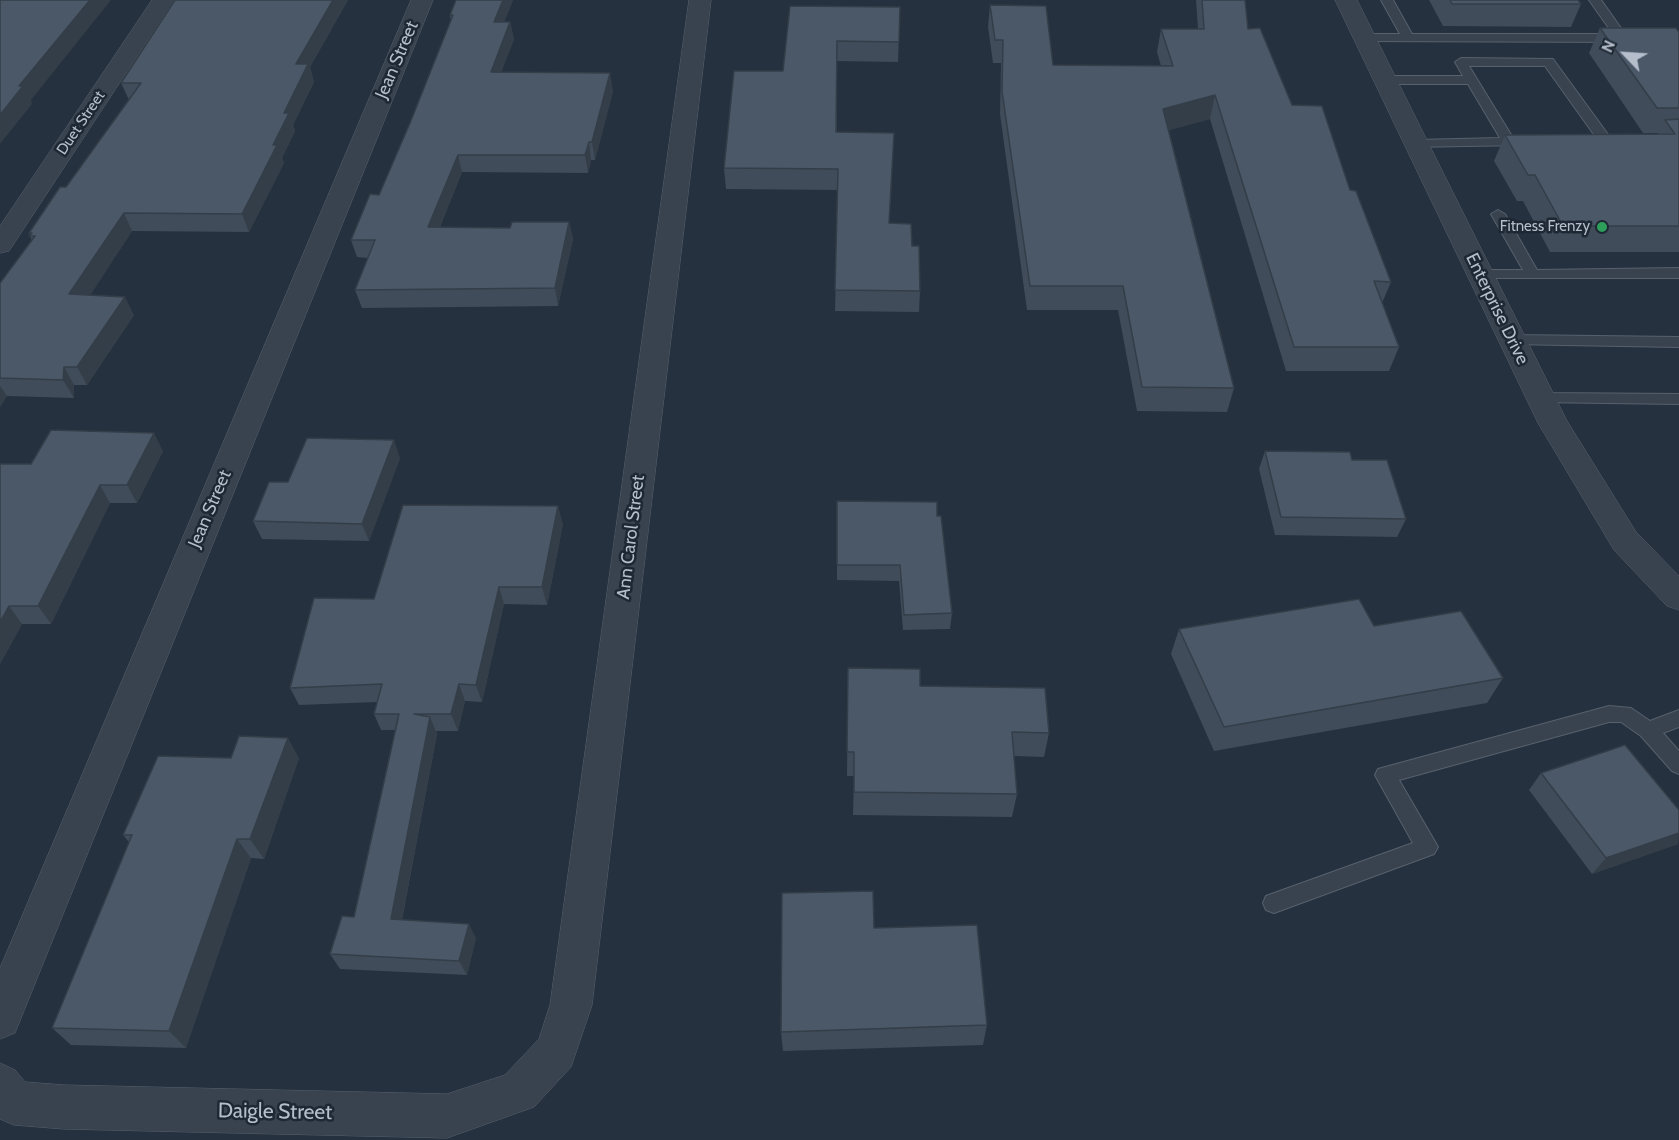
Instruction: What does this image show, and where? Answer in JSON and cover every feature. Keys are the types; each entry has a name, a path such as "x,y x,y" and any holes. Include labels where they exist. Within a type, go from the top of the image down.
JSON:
{"street":[{"name":"Duet Street","path":"0,245 163,0"},
{"name":"Jean Street","path":"0,1018 422,0"},
{"name":"Ann Carol Street","path":"543,1066 556,1052 571,1005 700,0"},
{"name":"Enterprise Drive","path":"1346,0 1553,423 1624,541 1679,597"},
{"name":"Daigle Street","path":"0,1085 14,1103 64,1107 447,1116 519,1092 543,1066"}],"lane":[{"path":"1387,0 1408,38"},
{"path":"1364,38 1622,38 1595,0"},
{"path":"1509,142 1461,62 1549,62 1604,140"},
{"path":"1385,80 1473,80"},
{"path":"1416,144 1533,142"},
{"path":"1498,214 1532,273"},
{"path":"1480,275 1679,273"},
{"path":"1513,340 1679,342"},
{"path":"1541,398 1679,399"},
{"path":"1274,903 1427,847 1384,775 1609,714 1624,714 1648,730 1679,765"},
{"path":"1648,730 1679,718"}],"building":[{"path":"0,0 90,0 19,86 23,86 0,115"},
{"path":"175,0 333,0 296,64 308,64 284,113 289,113 273,145 277,145 242,214 124,213 69,294 125,297 77,367 64,367 63,380 0,378 0,283 35,236 29,236 32,233 29,233 60,187 66,187 141,83 121,83"},
{"path":"456,0 503,0 494,22 510,22 491,72 610,73 592,142 589,142 585,155 458,155 428,227 510,228 512,222 569,222 555,288 355,290 375,240 351,240 370,194 379,195 453,15 450,15"},
{"path":"1202,0 1245,0 1248,29 1260,28 1292,105 1322,106 1350,190 1356,191 1391,282 1374,281 1399,347 1294,347 1215,95 1163,109 1234,388 1142,387 1123,286 1030,286 1002,91 1003,40 995,40 990,5 1046,6 1053,65 1173,66 1161,29 1204,29"},
{"path":"1450,0 1578,0 1581,4 1452,4"},
{"path":"790,6 900,7 899,42 837,41 836,132 894,133 889,223 911,224 912,246 919,246 920,291 835,290 838,169 724,168 734,71 783,71"},
{"path":"1600,28 1676,28 1679,32 1679,108 1657,108"},
{"path":"1679,119 1679,226 1563,226 1535,175 1528,175 1505,135 1675,134 1665,120"},
{"path":"51,430 154,433 127,485 100,485 38,606 9,606 0,622 0,464 31,464"},
{"path":"307,438 394,440 362,524 253,521 269,482 288,482"},
{"path":"1265,451 1350,452 1352,460 1387,460 1406,519 1281,517"},
{"path":"837,501 937,502 937,516 941,516 952,613 904,615 900,565 837,565"},
{"path":"403,505 558,506 542,587 499,587 476,685 459,684 451,714 414,714 430,717 391,919 469,924 459,961 330,954 342,916 354,917 399,714 374,714 382,684 290,688 314,598 374,599"},
{"path":"1359,599 1374,626 1461,611 1503,678 1224,727 1179,629"},
{"path":"848,668 920,669 920,686 1045,688 1049,733 1012,732 1017,794 854,792 854,752 847,752"},
{"path":"239,736 288,738 250,839 237,839 169,1031 52,1028 132,835 123,835 158,756 231,758"},
{"path":"1625,745 1679,810 1679,833 1606,858 1541,773"},
{"path":"873,891 874,928 977,925 987,1025 781,1032 782,893"}],"place":[{"name":"Fitness Frenzy","path":"1602,227"}]}
